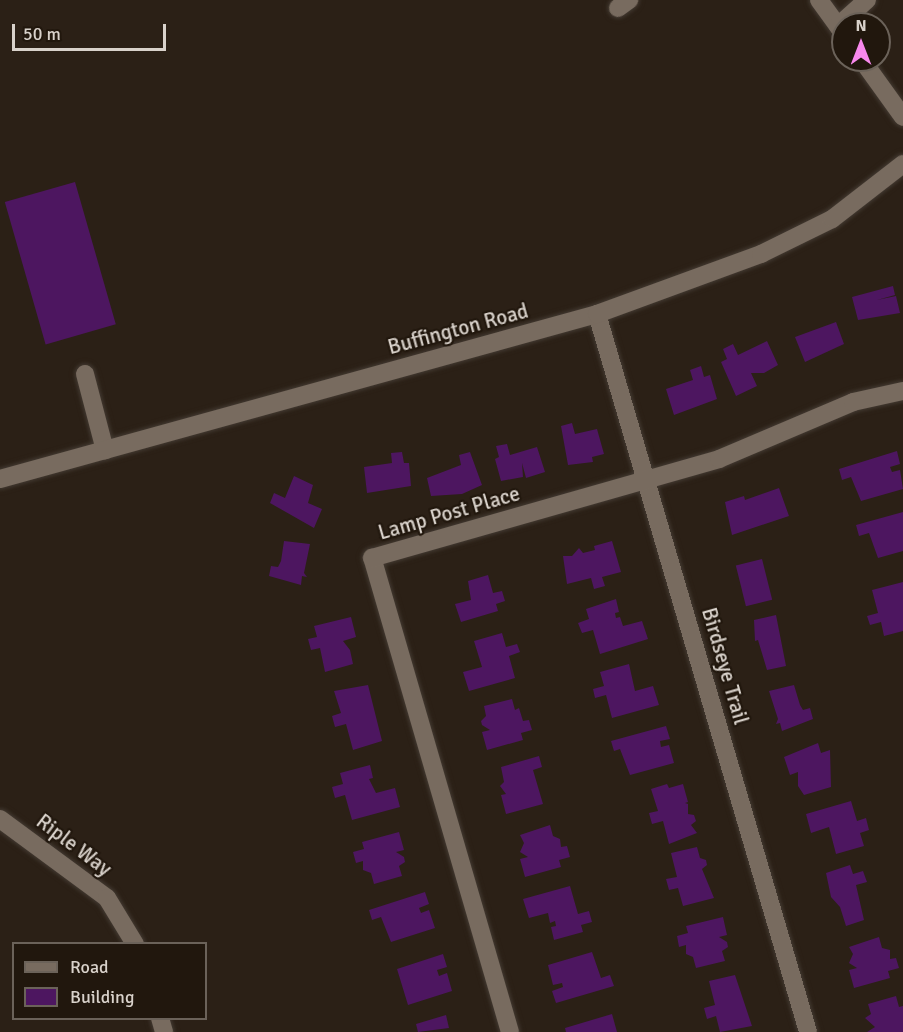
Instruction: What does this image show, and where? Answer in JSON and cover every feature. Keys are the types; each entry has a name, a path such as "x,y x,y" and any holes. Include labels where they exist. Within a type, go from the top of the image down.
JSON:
{"street":[{"path":"819,0 831,17"},
{"path":"856,12 867,0"},
{"path":"871,72 903,117"},
{"name":"Buffington Road","path":"0,479 597,314 761,254 832,219 903,164"},
{"name":"Birdseye Trail","path":"597,314 808,1032"},
{"path":"85,374 105,450"},
{"name":"Lamp Post Place","path":"510,1032 372,558 719,459 853,402 903,391"},
{"name":"Riple Way","path":"0,819 79,874 107,898 134,942"}],"building":[{"path":"75,182 116,324 46,344 5,202"},
{"path":"893,286 895,295 877,300 896,296 900,313 858,320 852,297"},
{"path":"836,322 844,344 805,362 795,337"},
{"path":"767,341 778,365 764,373 751,373 757,386 736,396 721,362 727,359 723,349 733,344 738,355"},
{"path":"701,366 704,377 710,375 717,399 674,415 666,389 693,380 690,370"},
{"path":"572,423 575,434 597,429 604,454 592,457 593,462 568,465 561,426"},
{"path":"507,444 510,455 537,447 545,472 526,478 522,463 523,477 501,481 495,459 499,457 496,446"},
{"path":"897,451 900,464 890,467 892,472 900,470 903,489 861,501 851,477 842,480 839,469"},
{"path":"402,452 404,463 409,463 411,486 367,493 364,467 392,463 391,453"},
{"path":"470,452 482,485 462,494 431,496 427,478 461,465 459,455"},
{"path":"294,476 313,485 308,503 322,509 314,528 270,503 274,493 285,498"},
{"path":"779,488 789,516 732,535 725,502 744,496 745,500"},
{"path":"903,512 903,551 878,558 869,533 859,536 856,525"},
{"path":"284,541 310,544 304,573 307,577 302,576 301,585 269,576 271,566 278,567 281,561"},
{"path":"612,541 621,572 602,577 605,586 594,589 591,578 567,584 563,556 572,556 579,548 583,553 595,550 594,546"},
{"path":"762,559 772,600 746,606 736,566"},
{"path":"488,575 493,593 502,591 505,601 496,604 498,611 461,622 455,604 471,600 468,581"},
{"path":"903,582 903,631 884,636 881,622 870,625 867,616 878,613 872,590"},
{"path":"616,599 619,612 615,613 616,618 620,617 623,626 642,621 648,639 600,654 593,630 582,633 578,623 589,619 586,609"},
{"path":"776,615 786,666 767,670 758,640 755,641 754,620"},
{"path":"351,617 356,637 343,641 350,650 353,664 325,672 320,648 311,650 308,639 317,637 314,626"},
{"path":"502,633 506,647 517,644 520,652 509,656 515,678 469,691 463,672 482,667 474,641"},
{"path":"629,664 635,691 653,686 659,705 612,718 606,695 595,698 593,689 604,686 600,672"},
{"path":"368,685 382,741 353,750 346,724 335,727 332,716 341,713 334,691"},
{"path":"794,685 800,705 803,710 810,708 813,719 782,731 780,723 776,724 778,719 769,691"},
{"path":"512,699 515,710 519,708 523,721 529,720 532,730 521,733 523,740 487,750 482,732 490,730 482,725 481,721 486,716 484,706"},
{"path":"666,726 670,739 660,741 661,747 669,745 674,763 630,775 620,749 614,751 611,741"},
{"path":"818,743 821,753 830,750 831,787 804,795 798,786 798,772 790,775 784,757"},
{"path":"539,756 542,767 533,770 543,804 506,814 501,795 506,794 500,786 504,782 501,767"},
{"path":"370,765 373,778 369,779 376,793 395,788 400,807 352,820 345,795 335,798 332,787 343,784 340,773"},
{"path":"667,784 669,788 683,784 688,802 685,803 688,804 688,814 694,815 696,821 691,825 697,833 669,844 663,821 652,824 649,813 658,811 651,789"},
{"path":"851,801 857,821 866,818 869,830 860,833 864,846 836,854 829,827 811,833 806,814"},
{"path":"550,825 553,836 560,839 561,847 567,846 570,857 559,860 561,867 525,877 520,859 528,857 520,852 524,843 520,835"},
{"path":"399,832 404,850 396,852 404,857 405,862 399,866 402,876 374,884 371,873 363,870 363,861 356,863 353,852 364,849 362,842"},
{"path":"697,847 700,858 706,860 707,865 702,869 714,898 683,906 678,888 669,890 666,879 677,877 671,853"},
{"path":"850,865 853,874 863,871 867,882 856,885 864,920 846,926 840,907 831,897 826,873"},
{"path":"570,886 578,914 589,911 592,922 581,925 583,932 554,940 551,927 556,926 555,921 550,923 548,913 529,918 523,899"},
{"path":"425,892 429,904 419,908 421,913 429,910 435,928 391,942 381,917 372,920 369,910"},
{"path":"723,917 727,935 719,937 727,942 728,947 722,951 725,961 696,968 693,957 686,954 686,945 679,947 677,936 688,933 686,926"},
{"path":"879,937 882,948 890,950 890,959 896,958 899,968 888,971 890,978 854,988 849,970 857,968 849,963 853,954 849,947"},
{"path":"592,952 601,978 610,975 614,986 556,1003 552,991 563,987 562,983 553,985 548,965"},
{"path":"443,954 447,967 437,970 439,976 447,973 452,991 408,1005 397,969"},
{"path":"735,975 752,1026 720,1032 716,1016 707,1019 704,1008 715,1005 709,981"},
{"path":"896,996 899,1007 903,1006 903,1032 867,1032 875,1027 865,1018 871,1014 868,1004"},
{"path":"612,1014 617,1032 566,1032 565,1028"},
{"path":"446,1015 449,1028 418,1032 416,1024"}]}
